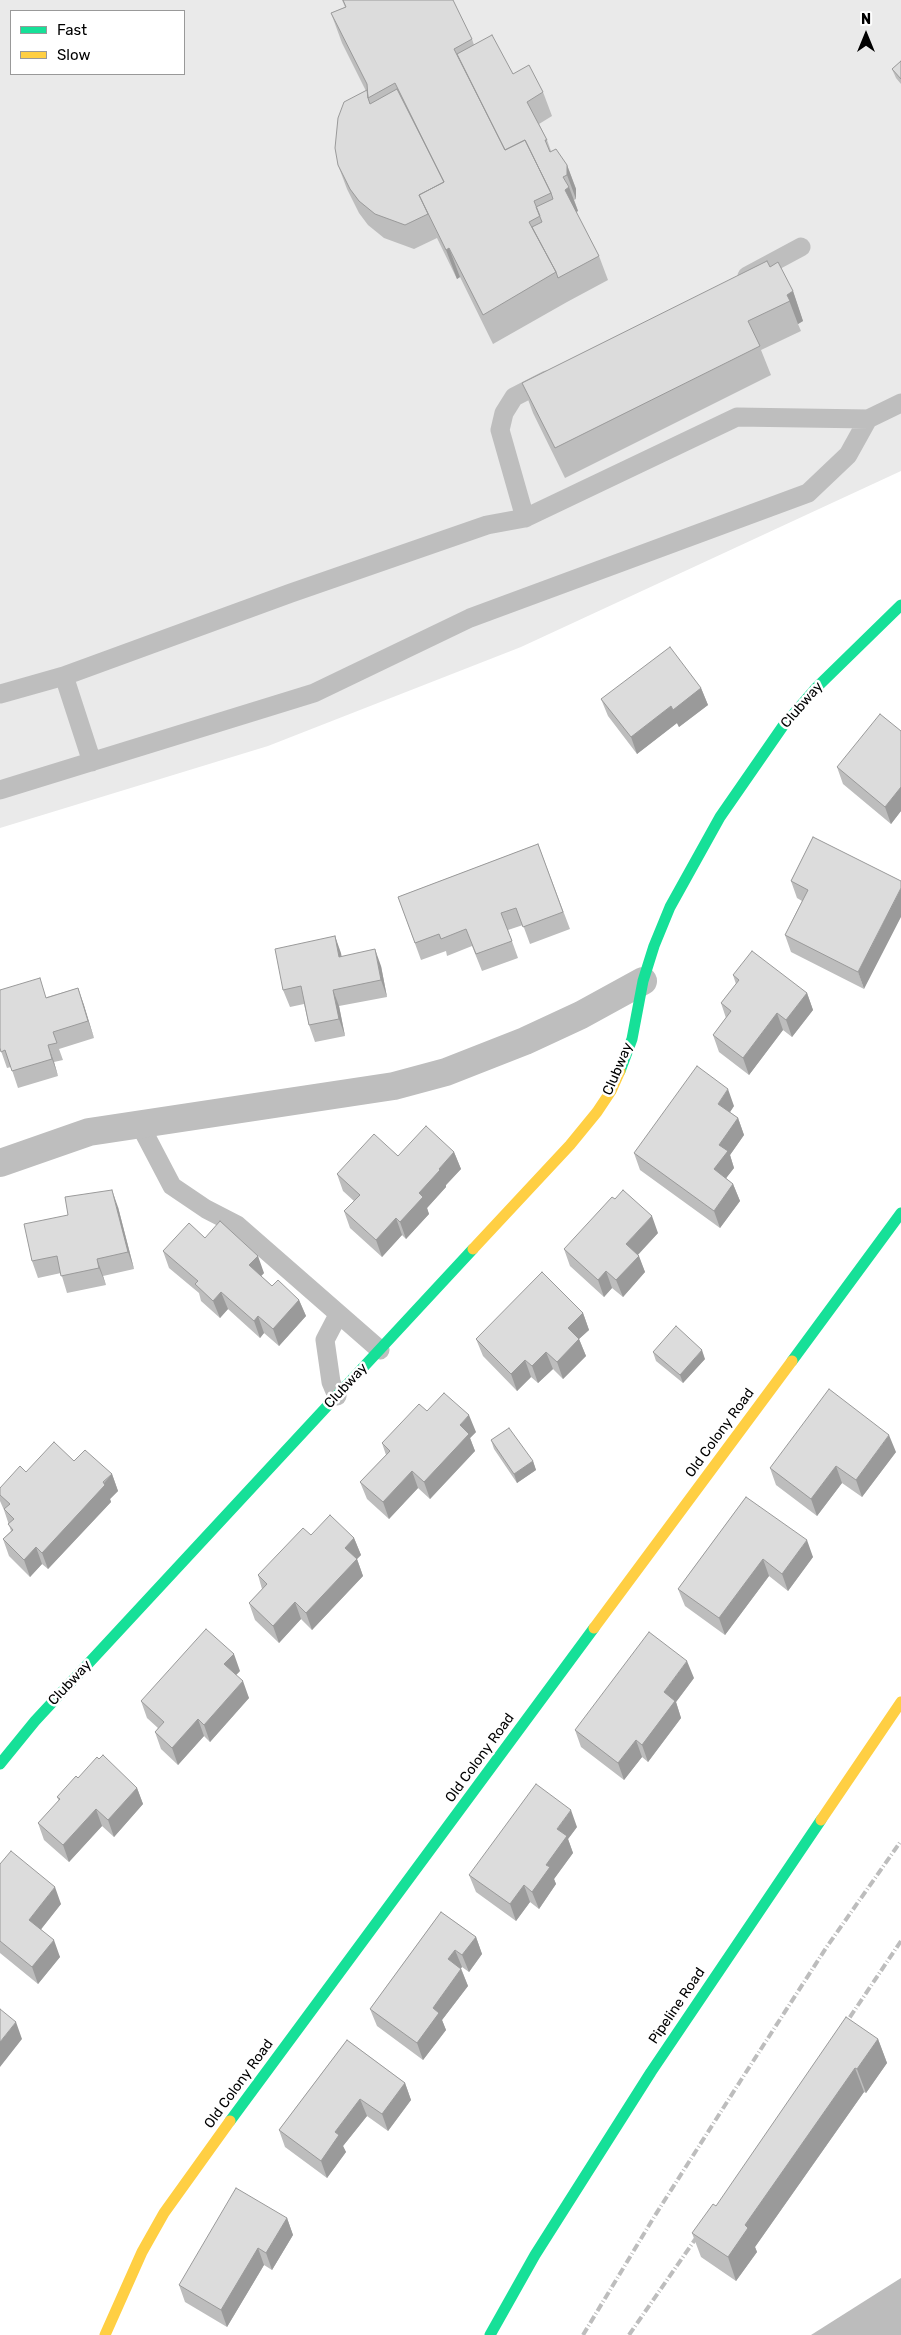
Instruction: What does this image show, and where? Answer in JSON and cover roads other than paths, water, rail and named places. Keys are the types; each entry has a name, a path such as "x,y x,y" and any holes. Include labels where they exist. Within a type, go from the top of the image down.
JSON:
{"street":[{"name":"Clubway","path":"0,1764 35,1721 570,1145 597,1112 611,1091 632,1039 643,981 670,907 715,825 783,726 815,689 901,605"},
{"path":"0,1162 89,1132 394,1086 446,1072 525,1041 581,1015 643,981"},
{"name":"Old Colony Road","path":"105,2335 142,2252 164,2213 189,2177 901,1213"},
{"name":"Pipeline Road","path":"490,2335 535,2255 651,2072 901,1702"}],"lane":[{"path":"732,283 801,247"},
{"path":"525,518 500,430 504,413 514,397 567,370"},
{"path":"0,694 64,676 291,593 487,525 525,518 737,418 868,419 901,403"},
{"path":"0,790 314,693 470,618 808,493 848,455 868,419"},
{"path":"64,676 92,762"},
{"path":"140,1125 172,1186 206,1209 236,1225 273,1254 338,1315 380,1350"},
{"path":"337,1396 331,1382 325,1340 338,1315"}],"railway":[{"path":"583,2335 654,2217 741,2080 826,1948 901,1841"},
{"path":"842,2029 901,1941"},
{"path":"629,2335 703,2228"}]}
